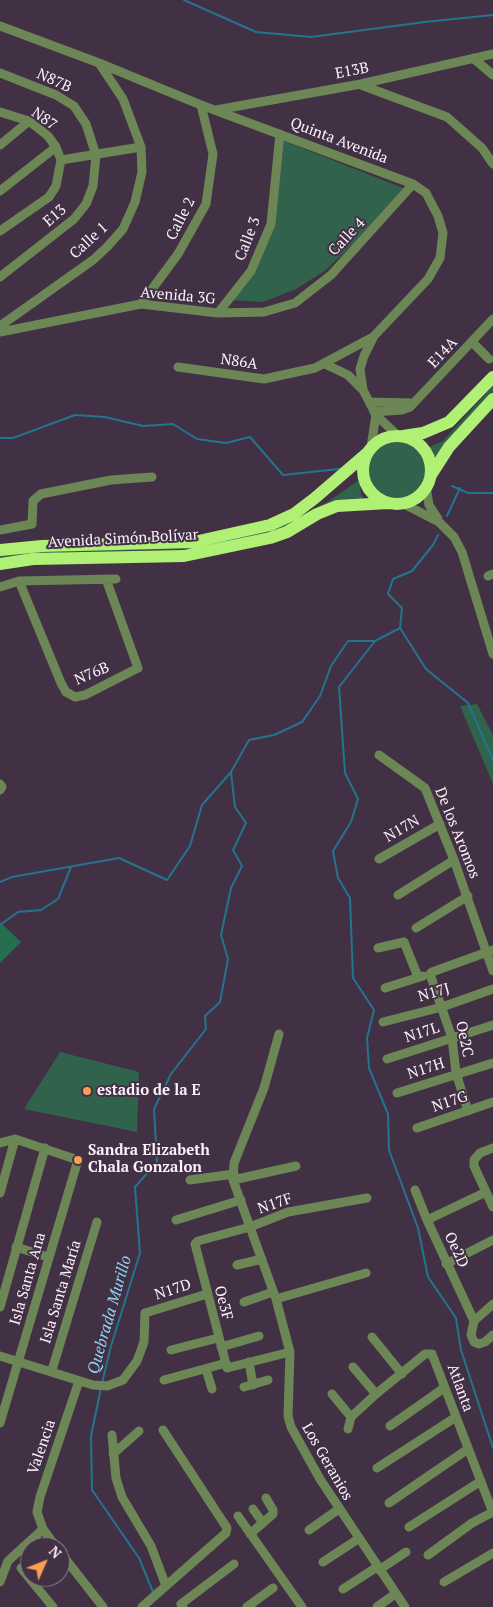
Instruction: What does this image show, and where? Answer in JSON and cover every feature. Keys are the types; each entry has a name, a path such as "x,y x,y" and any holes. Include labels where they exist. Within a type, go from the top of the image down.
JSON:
{"highway":[{"name":"Avenida Simón Bolívar","path":"0,550 42,546 194,542 263,526 294,514 384,438 424,434 442,427 493,376"},
{"path":"404,504 413,500 428,481 449,447 493,399"},
{"path":"398,436 410,439 423,449 430,464 428,481"},
{"path":"369,451 363,469 365,484 378,499 388,503"},
{"name":"Avenida Simón Bolívar","path":"0,564 33,559 184,556 270,538 287,532 317,514 337,506 404,504"}],"street":[{"name":"Quinta Avenida","path":"0,26 99,63 201,105 413,184 431,199 443,233 440,258 428,280 374,336 361,363 363,390 375,414 398,436"},
{"name":"E13B","path":"216,110 361,84 493,54"},
{"path":"473,58 493,75"},
{"name":"Calle 1","path":"0,326 93,260 123,228 135,202 142,172 141,146 123,98 99,63"},
{"name":"N87B","path":"0,73 56,95 74,106 86,124 96,155"},
{"path":"361,84 448,117 482,148 493,164"},
{"name":"Calle 2","path":"141,304 178,254 206,204 212,154 201,105"},
{"name":"N87","path":"0,112 29,121 48,136 56,147 61,160"},
{"path":"0,145 29,121"},
{"name":"Calle 3","path":"218,313 251,271 271,224 280,134"},
{"path":"0,231 49,196 60,174 61,160 141,146"},
{"path":"0,191 56,147"},
{"name":"E13","path":"0,277 74,220 86,204 93,186 96,155"},
{"name":"Calle 4","path":"295,303 331,274 413,184"},
{"name":"Avenida 3G","path":"0,332 141,304 218,313 264,312 295,303"},
{"name":"E14A","path":"375,414 410,407 493,319"},
{"name":"N86A","path":"178,367 264,379 325,364 374,336"},
{"path":"472,342 489,359"},
{"path":"325,364 348,375 363,390"},
{"path":"370,402 412,403"},
{"path":"369,451 375,414"},
{"path":"0,530 32,524 33,501 41,494 111,480 152,477"},
{"path":"428,481 429,505 439,522"},
{"path":"404,504 439,522 449,530 458,544 489,622 493,654"},
{"name":"N76B","path":"19,581 61,683 66,692 75,697 85,695 138,668 106,579"},
{"path":"0,587 19,581 116,580"},
{"name":"De los Aromos","path":"379,755 425,788 490,951 493,971"},
{"path":"0,784 0,790"},
{"name":"N17N","path":"379,859 440,824"},
{"path":"398,895 454,860"},
{"path":"416,928 468,896"},
{"path":"378,948 404,942 418,977"},
{"path":"385,988 430,974 490,951"},
{"name":"Oe2C","path":"430,974 452,1038 456,1073 468,1110"},
{"name":"N17J","path":"383,1022 442,1006 493,989"},
{"name":"N17L","path":"387,1059 493,1024"},
{"path":"233,1177 234,1163 264,1088 279,1034"},
{"name":"N17H","path":"397,1093 493,1063"},
{"name":"N17G","path":"416,1128 493,1102"},
{"path":"0,1193 15,1139"},
{"path":"0,1143 15,1139 45,1148 0,1307"},
{"name":"Isla Santa Ana","path":"0,1423 78,1160 45,1148"},
{"path":"427,1220 490,1200 474,1166 474,1160 480,1153 493,1148"},
{"path":"190,1180 233,1177 296,1166"},
{"name":"Los Geranios","path":"233,1177 275,1296 290,1352 289,1421 320,1479 358,1539 405,1607"},
{"name":"Oe2D","path":"415,1190 446,1264 474,1321"},
{"name":"N17F","path":"195,1244 198,1241 250,1227 288,1212 367,1198"},
{"path":"176,1220 240,1200"},
{"name":"Isla Santa María","path":"52,1370 97,1222"},
{"path":"446,1264 493,1240"},
{"name":"Oe3F","path":"195,1244 206,1294 226,1366"},
{"path":"16,1247 48,1257"},
{"path":"237,1266 262,1259"},
{"path":"244,1302 366,1273"},
{"name":"N17D","path":"79,1381 106,1386 123,1380 137,1361 142,1348 146,1313 206,1294"},
{"path":"493,1304 474,1321 471,1335 474,1342 479,1344 487,1341 493,1335"},
{"path":"171,1350 259,1336"},
{"path":"372,1337 402,1374"},
{"path":"164,1380 206,1369 249,1362 290,1352"},
{"name":"Atlanta","path":"351,1417 376,1394 430,1353 434,1356 444,1388 493,1513"},
{"path":"0,1356 52,1370 79,1381"},
{"path":"249,1362 248,1386 268,1380"},
{"path":"353,1367 376,1394"},
{"path":"206,1369 212,1389"},
{"name":"Valencia","path":"48,1537 43,1530 37,1512 40,1497 79,1381"},
{"path":"390,1426 444,1388"},
{"path":"332,1394 351,1417 348,1429"},
{"path":"377,1468 456,1417"},
{"path":"142,1607 226,1533 227,1528 162,1430"},
{"path":"113,1454 139,1431"},
{"path":"112,1435 116,1478 122,1497 151,1546 166,1586"},
{"path":"389,1503 468,1449"},
{"path":"410,1527 481,1481"},
{"path":"250,1534 274,1512 266,1498"},
{"path":"253,1509 263,1523"},
{"path":"309,1530 339,1509"},
{"path":"428,1555 472,1523 493,1513"},
{"path":"238,1516 302,1607"},
{"path":"0,1582 8,1561 43,1530"},
{"path":"323,1562 358,1539"},
{"path":"343,1589 406,1552"},
{"path":"444,1582 493,1553"},
{"path":"182,1606 234,1564"},
{"path":"70,1565 103,1607"},
{"path":"37,1587 53,1607"},
{"path":"246,1607 273,1588"},
{"path":"377,1607 395,1594"}],"green space":[{"path":"284,141 403,188 351,246 326,270 296,289 263,302 231,300 275,222"},
{"path":"493,386 493,392 450,439 439,462 430,447 443,441"},
{"path":"398,440 410,443 420,449 426,459 429,471 426,483 420,493 410,499 398,502 386,499 376,493 370,483 367,471 370,459 376,449 386,443"},
{"path":"359,480 361,494 366,503 346,506 254,537 205,549 67,552 0,558 0,553 184,548 295,518 326,503"},
{"path":"477,704 493,735 493,784 460,706"},
{"path":"0,922 21,942 0,963"},
{"name":"estadio de la E","path":"60,1052 139,1072 137,1132 24,1109"}],"waterway":[{"path":"184,0 256,32 311,37 493,15"},
{"path":"0,438 13,438 75,415 105,417 143,426 173,424 197,439 226,443 250,437 283,475 339,469"},
{"path":"452,486 468,493 493,493"},
{"path":"447,516 460,488"},
{"path":"0,882 12,877 119,858 167,880 190,846 202,805 231,772 249,740 274,735 302,722 320,696 331,666 348,641 375,641 400,628 402,608 388,594 393,579 412,571 433,545 438,535"},
{"path":"400,628 426,669 468,703 493,760"},
{"path":"375,641 339,687 345,773 358,799 351,822 333,851 338,878 350,898 353,978 374,1010 367,1038 369,1068 388,1114 389,1150 418,1228 428,1277 456,1318 461,1350 493,1448"},
{"name":"Quebrada Murillo","path":"102,1383 111,1346 140,1253 135,1187 157,1162 154,1109 171,1074 206,1029 205,1016 220,1002 228,959 221,935 231,888 242,866 233,850 246,823 235,807 231,772"},
{"path":"0,925 18,912 41,910 58,899 71,867"},
{"name":"Quebrada Murillo","path":"101,1388 91,1436 92,1490 139,1558 153,1592"}],"place":[{"name":"estadio de la E","path":"87,1091"},
{"name":"Sandra Elizabeth Chala Gonzalon","path":"78,1160"}]}
